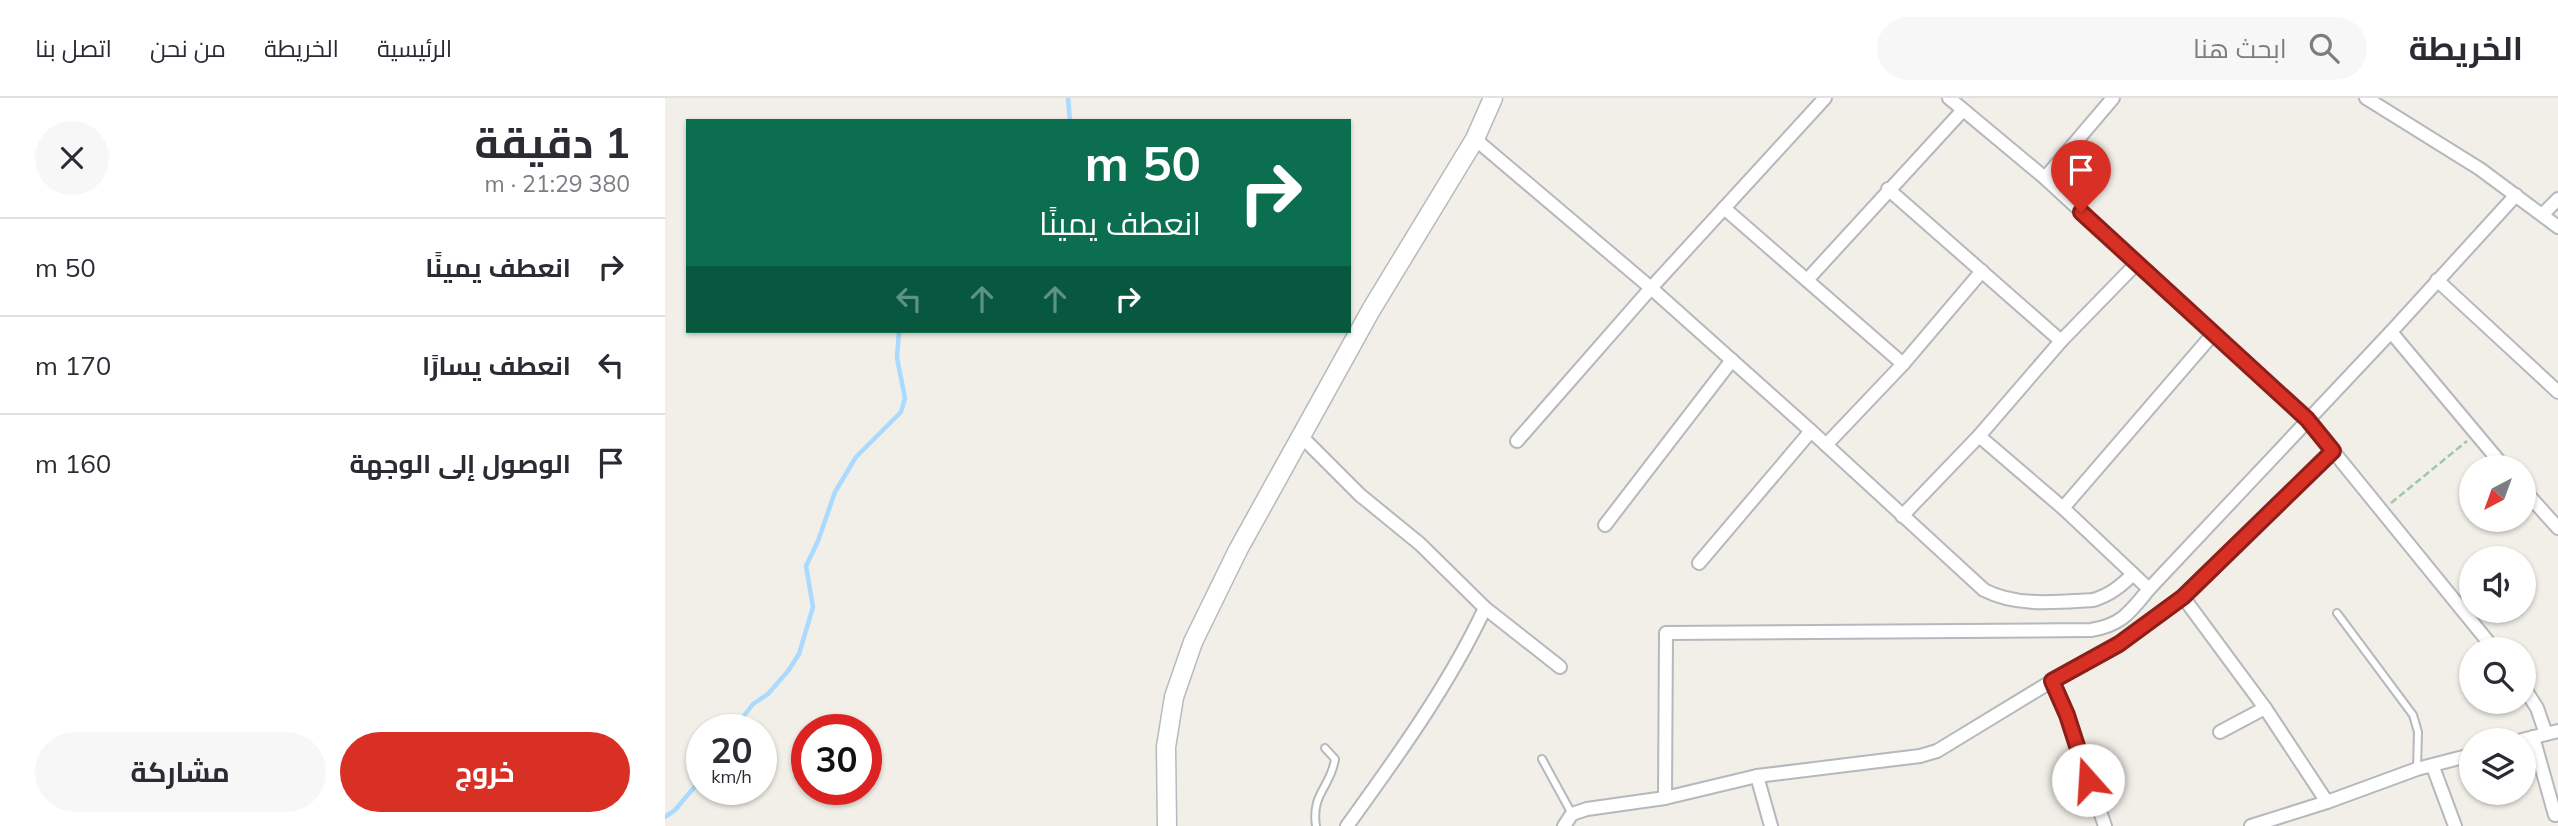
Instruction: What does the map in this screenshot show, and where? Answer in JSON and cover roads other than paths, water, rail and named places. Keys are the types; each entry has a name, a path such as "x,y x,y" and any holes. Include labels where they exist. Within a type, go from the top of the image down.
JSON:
{"main road":[{"path":"1167,826 1166,747 1174,697 1193,642 1238,550 1371,310 1475,139 1493,98"}],"street":[{"path":"1517,441 1651,288 1825,98"},
{"path":"1949,98 2045,178 2307,419 2484,637"},
{"path":"2045,178 2113,98"},
{"path":"2365,98 2480,169 2543,214 2558,228"},
{"path":"1807,280 1963,110"},
{"path":"1475,139 1651,288 1984,590 2016,601 2093,600 2120,587 2133,574"},
{"path":"1888,189 2061,341"},
{"path":"1665,797 1666,633 2091,630 2110,627 2123,619 2516,195"},
{"path":"2543,214 2558,199"},
{"path":"1724,208 1903,364"},
{"path":"1902,516 1979,436 2061,341 2136,264"},
{"path":"1826,445 1903,364 1982,271"},
{"path":"2437,280 2558,392"},
{"path":"2391,332 2493,455"},
{"path":"2063,509 2214,334"},
{"path":"1605,525 1732,360"},
{"path":"1699,563 1811,431"},
{"path":"1979,436 2063,509 2148,589"},
{"path":"1302,437 1360,495 1420,544 1485,608 1560,667"},
{"path":"1564,826 1572,814 1587,809 1665,797 1757,776 1920,757 1937,751 2119,644 2183,597 2333,451"},
{"path":"2536,503 2558,528"},
{"path":"2183,597 2265,708 2327,802"},
{"path":"1351,825 1425,713 1470,640 1485,608"},
{"path":"2052,681 2067,715 2105,826"},
{"path":"2536,706 2555,815"},
{"path":"2220,732 2265,708"},
{"path":"2251,826 2417,769 2459,759"},
{"path":"2433,767 2455,826"},
{"path":"1757,776 1770,826"}],"lane":[{"path":"2337,614 2413,715 2418,732 2417,769"},
{"path":"1316,826 1314,810 1333,771 1335,759 1325,748"},
{"path":"1542,759 1572,814"}],"waterway":[{"path":"1068,98 1070,119"},
{"path":"745,714 753,704 768,694 799,654 813,607 806,566 835,492 856,457 901,412 905,398 897,358 899,333"},
{"path":"665,817 686,797"}]}
